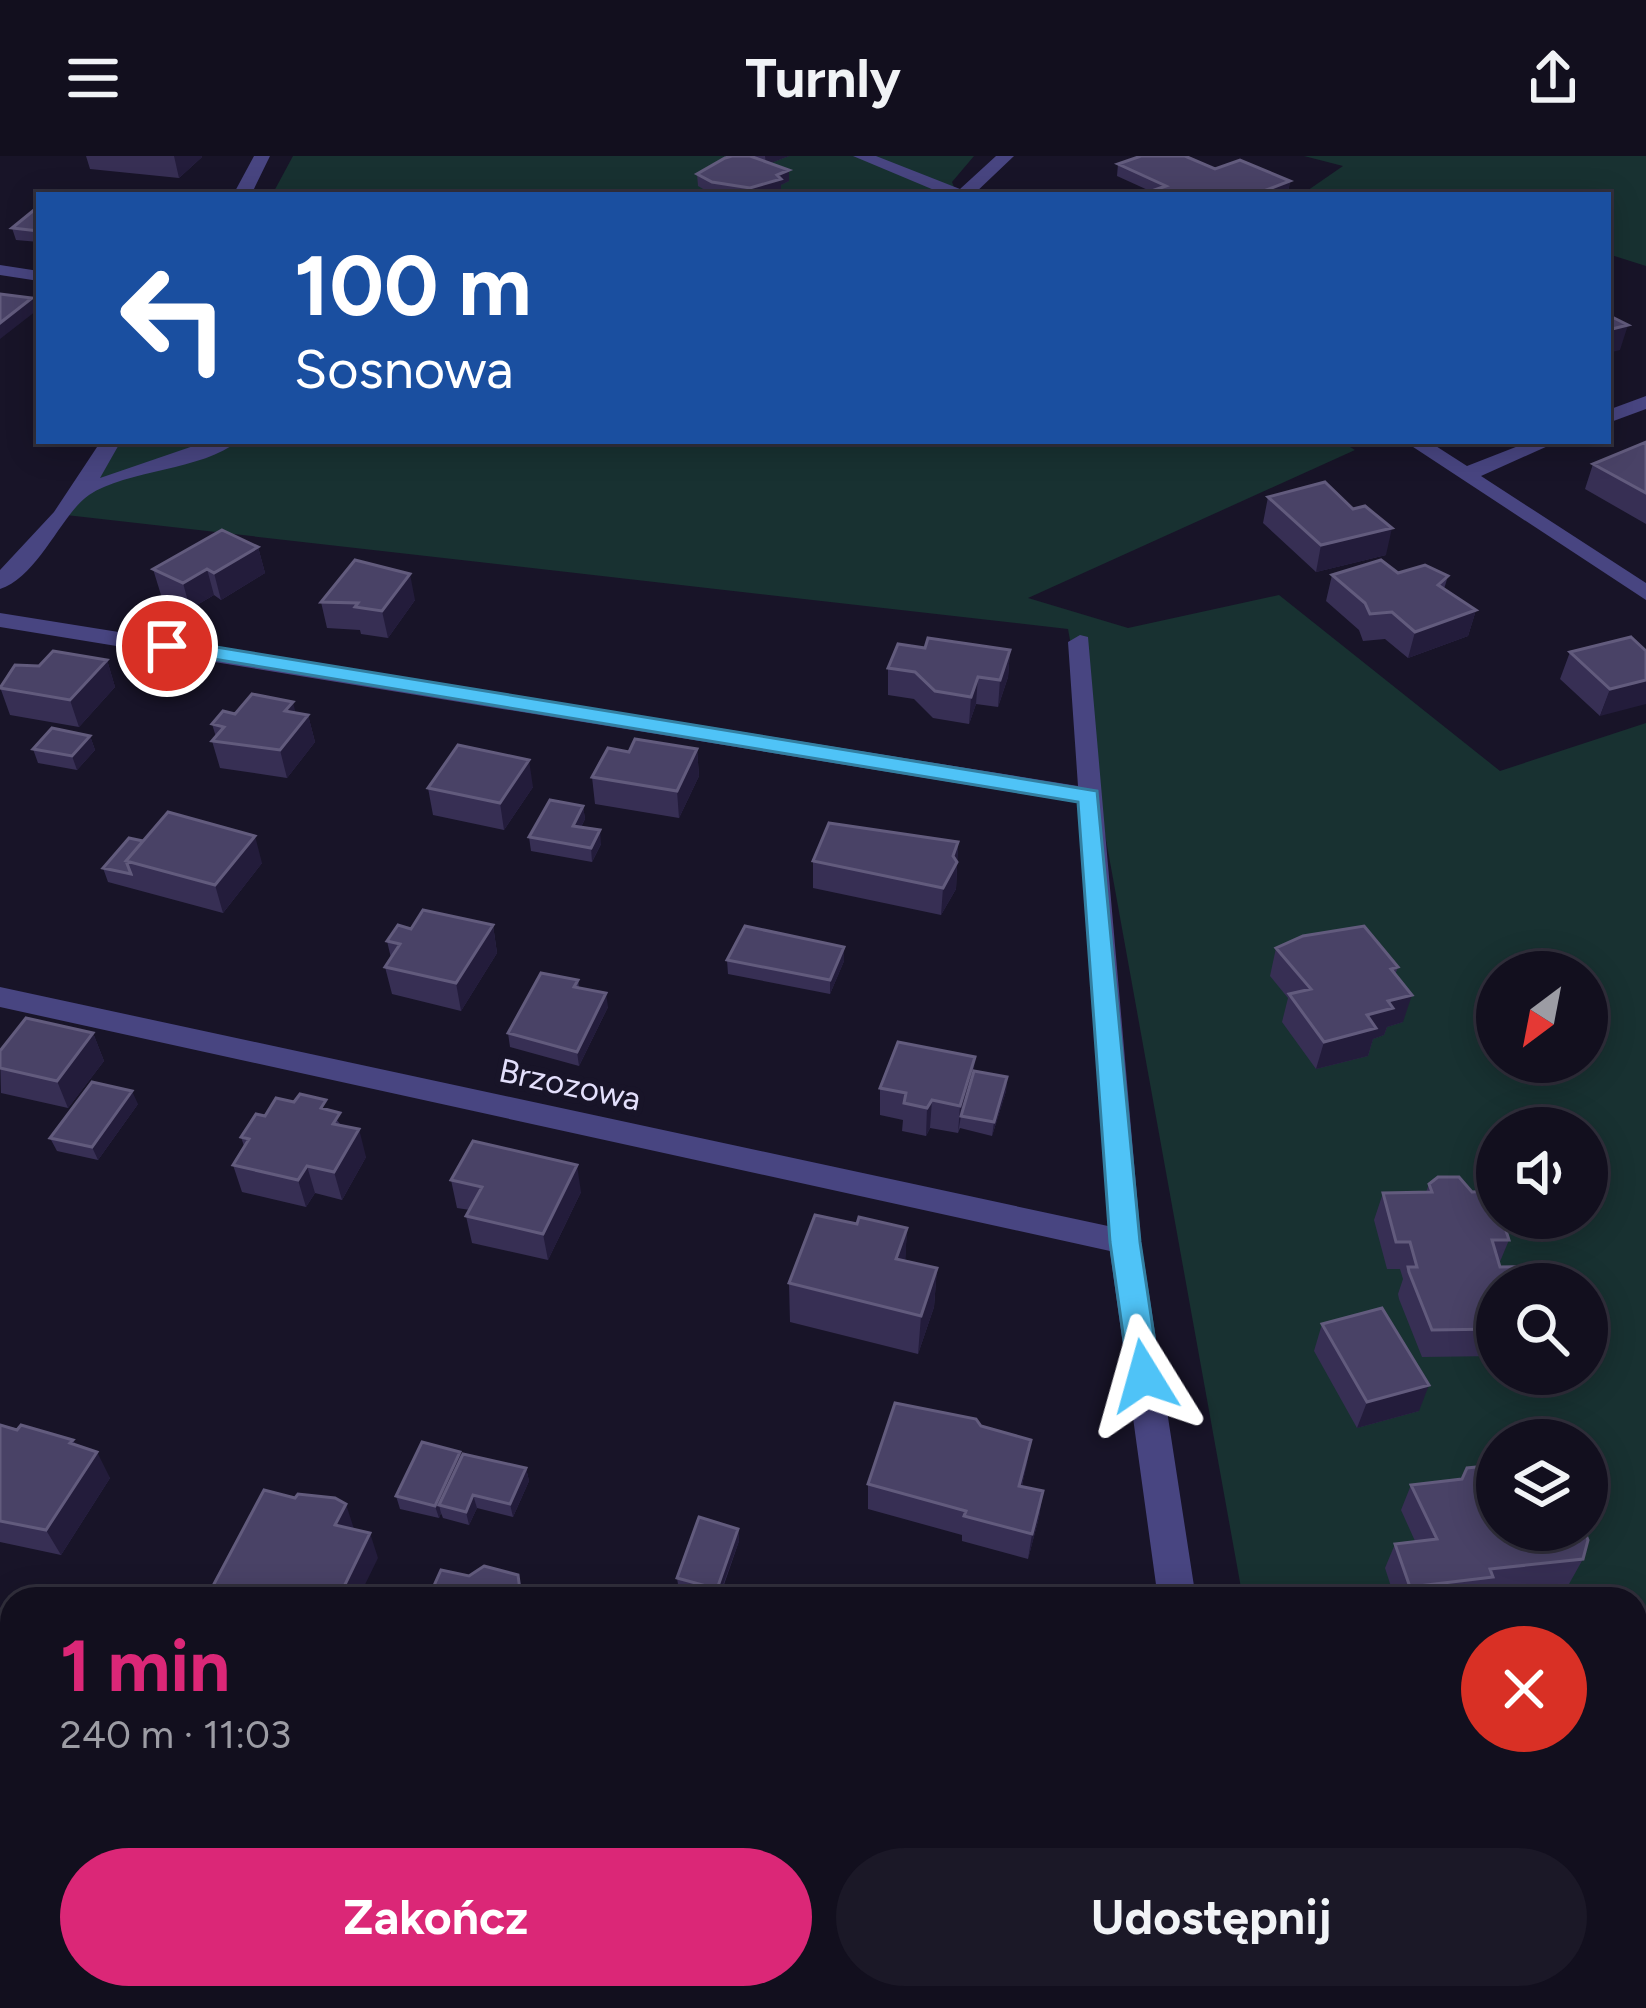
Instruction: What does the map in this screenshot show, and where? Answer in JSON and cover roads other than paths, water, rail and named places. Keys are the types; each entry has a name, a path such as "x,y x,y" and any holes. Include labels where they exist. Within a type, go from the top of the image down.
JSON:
{"street":[{"path":"244,192 262,156"},
{"path":"861,156 954,192"},
{"path":"965,192 1006,156"},
{"path":"0,270 36,276"},
{"path":"1611,416 1646,402"},
{"path":"0,581 40,546 84,490 109,444"},
{"path":"84,490 219,444"},
{"path":"1419,444 1646,593"},
{"path":"1467,474 1542,444"},
{"path":"0,620 1089,796"},
{"path":"1080,642 1125,1242 1175,1587"},
{"name":"Brzozowa","path":"0,997 1125,1242"}]}
